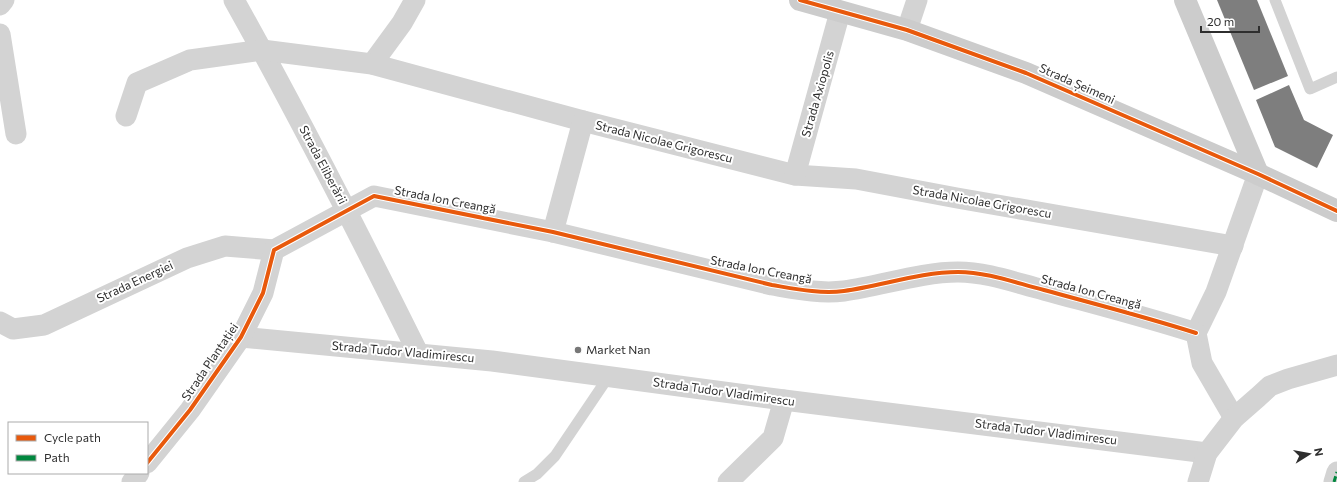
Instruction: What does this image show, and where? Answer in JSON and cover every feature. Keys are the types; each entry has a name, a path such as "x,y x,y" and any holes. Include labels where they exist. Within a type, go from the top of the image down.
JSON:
{"main road":[{"name":"Strada Șeimeni","path":"800,0 907,30 1026,73 1258,174 1337,211"},
{"path":"1185,0 1258,174"}],"street":[{"path":"0,5 4,0"},
{"name":"Strada Eliberării","path":"234,0 347,211 418,353"},
{"path":"372,64 402,23 415,0"},
{"path":"907,30 917,0"},
{"name":"Strada Axiopolis","path":"795,175 840,12"},
{"path":"0,34 16,134"},
{"name":"Strada Nicolae Grigorescu","path":"126,116 137,83 190,60 262,50 372,64 583,121 795,175 856,180 1233,246"},
{"path":"553,232 583,121"},
{"path":"1234,418 1202,363 1196,333 1216,292 1258,174"},
{"name":"Strada Ion Creangă","path":"347,211 374,196 553,232 772,285 820,292 843,291 932,274 958,272 985,275 1142,316 1196,333"},
{"path":"274,250 347,211"},
{"name":"Strada Energiei","path":"0,322 12,329 44,324 187,258 225,246 274,250"},
{"name":"Strada Plantației","path":"148,462 190,410 241,337 263,293 274,250"},
{"name":"Strada Tudor Vladimirescu","path":"241,337 492,361 784,400 1207,453"},
{"path":"1198,482 1207,453 1234,418 1270,386 1288,379 1337,365"},
{"path":"728,482 773,438 784,400"},
{"path":"1334,482 1337,472"},
{"path":"132,482 138,474"}],"lane":[{"path":"1275,0 1310,89 1337,77"},
{"path":"524,482 537,474 555,456 609,376"}],"building":[{"path":"1217,0 1257,0 1288,76 1254,90"},
{"path":"1289,85 1304,120 1333,135 1317,168 1275,147 1256,100"}],"marked path":[{"path":"1334,482 1337,472"}],"cycle path":[{"path":"800,0 907,30 1026,73 1258,174 1337,211"},
{"path":"148,462 190,410 241,337 263,293 274,250 374,196 553,232 772,285 808,291 844,291 930,274 969,272 1001,278 1196,333"}],"place":[{"name":"Market Nan","path":"578,350"}]}
